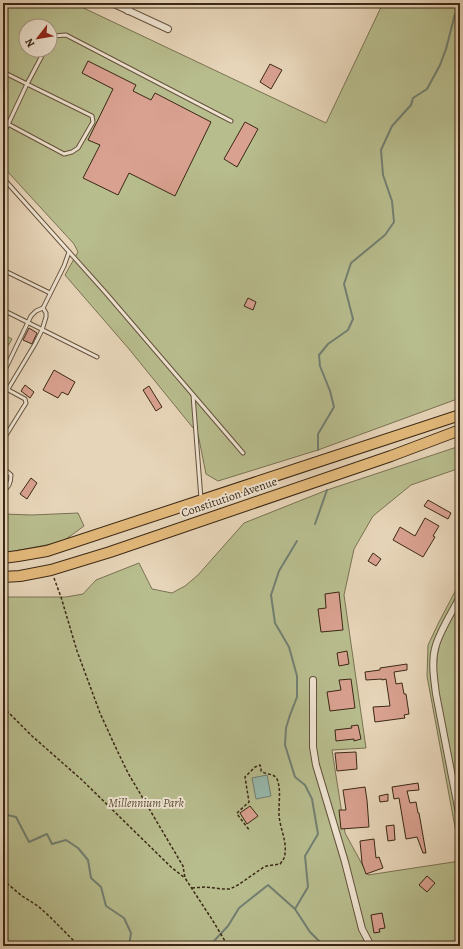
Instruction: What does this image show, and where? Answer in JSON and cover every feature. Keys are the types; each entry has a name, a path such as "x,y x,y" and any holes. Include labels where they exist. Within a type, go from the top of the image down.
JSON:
{"main road":[{"name":"Constitution Avenue","path":"3,558 47,551 460,415"},
{"name":"Constitution Avenue","path":"3,577 20,576 51,570 110,552 391,456 460,430"}],"street":[{"path":"112,3 168,29"},
{"path":"128,11 131,3"},
{"path":"460,597 445,624 436,645 433,661 434,683 460,818"},
{"path":"313,680 313,747 316,765 362,929 371,946"}],"lane":[{"path":"58,36 66,35 232,121"},
{"path":"3,135 41,58"},
{"path":"3,72 92,116 92,122 78,148 72,152 64,154 8,124"},
{"path":"3,178 105,292 243,453"},
{"path":"3,374 28,322 36,311 43,308 64,266 69,252"},
{"path":"3,270 50,293"},
{"path":"8,389 42,330 46,317 46,313 43,308"},
{"path":"3,310 97,357"},
{"path":"3,387 25,399 26,403 3,440"},
{"path":"192,394 201,501"},
{"path":"3,468 11,476 11,481 9,487 3,491"}],"path":[{"path":"51,570 62,597 77,651 103,720 128,773 183,866 185,878"},
{"path":"3,707 32,736 82,780 171,867 185,878 227,945"},
{"path":"192,888 205,886 230,889 264,867 268,865 274,866 280,864 285,858 286,852 280,824 280,794 277,780 273,775 265,774 261,771 260,765 254,767 245,777 249,802 237,814 250,831"},
{"path":"3,880 22,896 38,906 79,946"}],"green space":[{"path":"3,3 73,3 326,123 383,3 460,3 460,398 318,450 218,481 206,474 198,434 129,349 65,275 78,252 74,244 3,168"},
{"path":"3,334 12,339 3,355"},
{"name":"Millennium Park","path":"460,446 460,468 411,485 373,516 354,549 344,595 366,748 332,750 345,833 368,875 460,861 460,946 3,946 3,597 66,597 83,594 96,580 139,563 152,589 172,593 185,586 198,575 244,523 327,490"},
{"path":"78,513 84,526 62,542 9,552 3,551 3,514 32,515"},
{"path":"460,582 460,854 427,676 428,645"}],"water":[{"path":"267,775 271,796 256,799 252,778"}],"building":[{"path":"88,61 136,85 133,91 151,100 155,93 211,122 175,196 129,173 118,195 83,178 100,145 88,140 113,89 82,73"},
{"path":"270,64 282,70 271,89 260,82"},
{"path":"245,122 258,129 237,167 224,159"},
{"path":"248,298 256,302 253,310 244,306"},
{"path":"29,328 37,333 32,344 23,340"},
{"path":"54,370 75,382 68,395 62,392 58,398 43,390"},
{"path":"25,385 34,392 30,398 21,391"},
{"path":"149,386 162,407 156,411 143,390"},
{"path":"31,478 37,483 27,499 20,494"},
{"path":"428,500 451,513 448,519 424,506"},
{"path":"425,518 439,526 433,536 435,537 423,557 393,540 400,527 415,536"},
{"path":"373,553 381,559 376,566 368,561"},
{"path":"339,592 343,630 321,632 318,609 326,608 325,594"},
{"path":"347,651 349,664 339,666 337,653"},
{"path":"407,664 407,670 394,672 396,684 402,683 404,694 406,694 409,714 404,715 405,718 375,722 373,707 390,706 386,679 366,680 365,672"},
{"path":"351,679 355,708 330,711 327,692 341,690 339,680"},
{"path":"358,725 361,739 354,741 354,739 336,741 335,730 352,728 351,726"},
{"path":"356,752 357,769 337,771 335,753"},
{"path":"418,783 419,790 407,791 410,803 416,802 426,853 423,853 417,837 406,839 399,798 394,799 392,787"},
{"path":"365,787 369,827 341,829 339,810 346,810 343,790"},
{"path":"388,794 388,801 380,802 379,796"},
{"path":"250,806 258,816 247,824 240,813"},
{"path":"394,825 395,840 388,841 386,826"},
{"path":"374,839 376,858 379,857 383,868 366,874 362,863 360,841"},
{"path":"427,876 435,883 427,892 419,885"},
{"path":"382,913 385,928 379,929 380,932 374,933 371,915"}],"waterway":[{"path":"318,450 318,434 334,407 330,391 320,366 319,355 328,344 348,330 353,319 344,284 351,263 385,235 394,222 392,201 383,175 381,150 392,126 411,105 413,98 427,89 440,65 446,49 455,14 460,7"},
{"path":"315,524 327,490"},
{"path":"295,909 308,887 305,856 318,834 312,799 305,785 295,777 285,745 286,728 297,697 297,676 289,647 275,623 271,595 279,571 297,541"},
{"path":"3,814 16,817 29,842 47,834 52,844 66,840 78,848 88,860 91,878 101,887 106,906 124,918 131,933 129,946"},
{"path":"208,946 228,926 239,908 268,885 295,909 310,932 324,946"}]}
